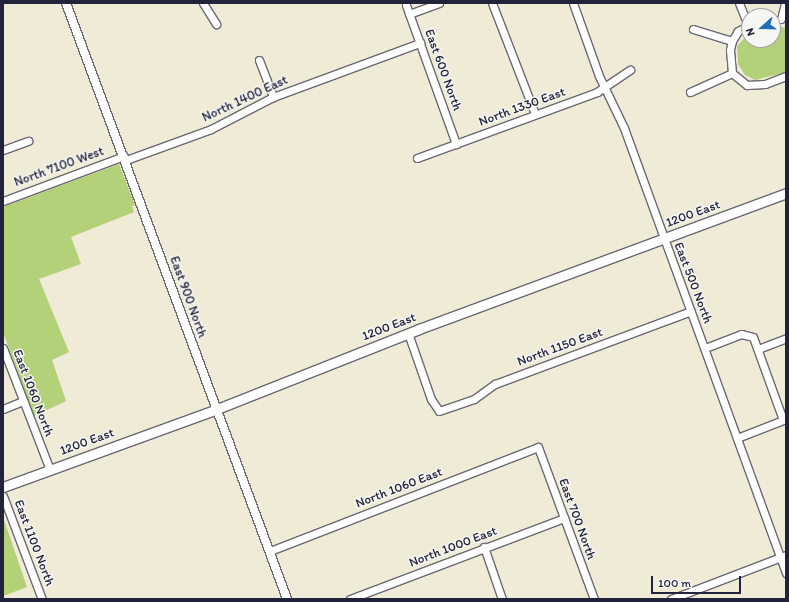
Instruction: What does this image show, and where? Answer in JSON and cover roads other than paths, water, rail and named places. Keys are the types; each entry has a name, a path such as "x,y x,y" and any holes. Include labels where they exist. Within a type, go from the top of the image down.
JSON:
{"main road":[{"name":"1200 East","path":"3,487 217,409 408,333 786,193"}],"street":[{"name":"East 900 North","path":"67,3 287,599"},
{"path":"203,3 210,18 216,24"},
{"path":"409,14 439,3"},
{"path":"492,3 535,114"},
{"name":"East 500 North","path":"572,3 606,88 624,128 737,438 783,556 786,573"},
{"path":"781,17 785,3"},
{"name":"East 600 North","path":"406,5 456,144"},
{"path":"693,29 732,41"},
{"path":"741,29 738,31 732,41 730,50 732,73 747,85 765,84 786,76"},
{"name":"North 1400 East","path":"125,158 211,129 273,97 420,43"},
{"path":"259,60 273,97"},
{"name":"North 1330 East","path":"417,158 606,88 611,80 630,70"},
{"path":"690,92 732,73"},
{"path":"3,150 28,141"},
{"name":"North 7100 West","path":"3,201 125,158"},
{"name":"North 1150 East","path":"408,333 431,399 439,411 474,399 495,384 691,312"},
{"path":"705,348 741,334 753,337 785,420 737,438"},
{"path":"758,349 786,338"},
{"name":"East 1060 North","path":"3,348 50,470"},
{"path":"3,409 23,401"},
{"name":"North 1060 East","path":"270,551 538,447"},
{"name":"East 700 North","path":"538,447 594,599"},
{"name":"East 1100 North","path":"3,496 42,599"},
{"name":"North 1000 East","path":"350,599 564,518"},
{"path":"484,547 502,599"},
{"path":"671,599 783,556"}]}
